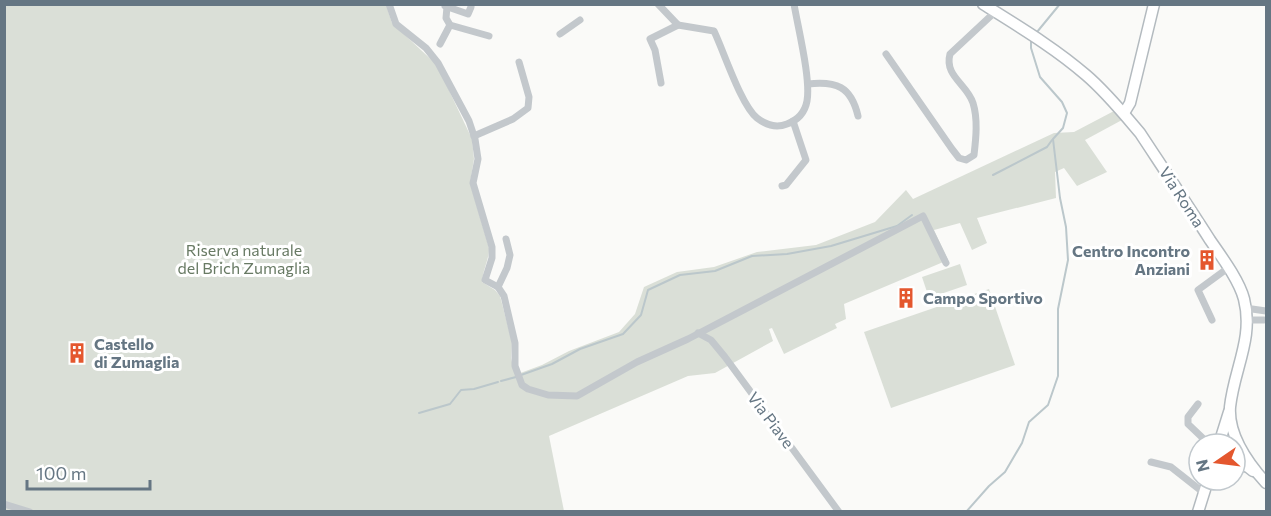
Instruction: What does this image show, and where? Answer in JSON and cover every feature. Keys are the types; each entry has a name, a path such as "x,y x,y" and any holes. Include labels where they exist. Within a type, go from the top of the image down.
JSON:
{"street":[{"path":"389,4 396,24 426,48 438,63 469,121 478,159 474,183 492,247 492,258 485,280 498,287 504,296 516,343 515,366 522,385 528,389 548,395 577,396 638,362 923,216 946,263"},
{"path":"658,4 678,25"},
{"path":"661,83 655,50 650,39 678,25 714,31 747,105 756,117 766,124 776,126 793,121 804,112 808,84 794,4"},
{"name":"Via Roma","path":"983,4 1087,75 1124,113 1140,133 1228,268 1244,297 1248,320 1242,360 1230,409 1234,432"},
{"path":"1124,113 1130,103 1154,4"},
{"path":"471,8 468,14 446,6 446,18 450,25 489,36"},
{"path":"886,54 952,149 959,158 966,160 974,155 976,111 972,99 950,72 948,62 950,54 995,12"},
{"path":"560,34 580,20"},
{"path":"440,44 450,25"},
{"path":"474,136 513,119 528,108 530,97 519,62"},
{"path":"808,84 825,82 837,85 846,91 858,116"},
{"path":"782,186 786,185 806,160 793,121"},
{"path":"498,287 510,255 506,239"},
{"path":"1212,320 1198,290 1228,268"},
{"path":"1245,308 1266,310"},
{"path":"1248,320 1264,320"},
{"name":"Via Piave","path":"698,333 711,340 725,357 839,512"},
{"path":"1196,432 1188,424 1188,417 1198,404"},
{"path":"1223,432 1230,409"},
{"name":"Via Roma","path":"1247,459 1266,482"},
{"path":"1151,462 1171,467 1204,493 1198,512"},
{"path":"1247,467 1266,482"},
{"path":"4,504 30,512"}],"green space":[{"name":"Riserva naturale del Brich Zumaglia","path":"4,5 386,5 392,23 437,65 472,139 474,159 470,183 489,248 482,282 500,296 512,342 511,358 515,375 619,332 635,314 644,287 677,272 714,267 757,252 816,245 875,222 906,190 913,199 1054,133 1074,132 1114,111 1122,120 1085,140 1107,172 1077,186 1064,168 1055,172 1056,198 977,218 987,243 972,250 960,223 934,230 948,260 844,304 846,319 835,324 837,328 784,354 772,328 769,329 773,341 715,373 688,376 549,436 564,511 5,511"},
{"path":"960,264 967,285 929,298 922,277"},
{"path":"989,289 1015,365 891,408 864,332"}],"waterway":[{"path":"1037,32 1060,4"},
{"path":"966,512 1005,472 1022,443 1029,422 1048,405 1058,376 1058,309 1068,260 1066,227 1053,139 1063,128 1067,113 1062,102 1040,77 1031,48 1031,39"},
{"path":"993,175 1047,147 1052,140"},
{"path":"521,375 552,364 580,349 623,334 641,315 648,290 680,275 715,271 752,256 787,254 831,246 897,226 912,215"},
{"path":"501,381 516,377"},
{"path":"419,413 450,404 461,390 498,382"}],"place":[{"name":"Centro Incontro Anziani","path":"1207,260"},
{"name":"Campo Sportivo","path":"906,298"},
{"name":"Castello di Zumaglia","path":"77,353"}]}
